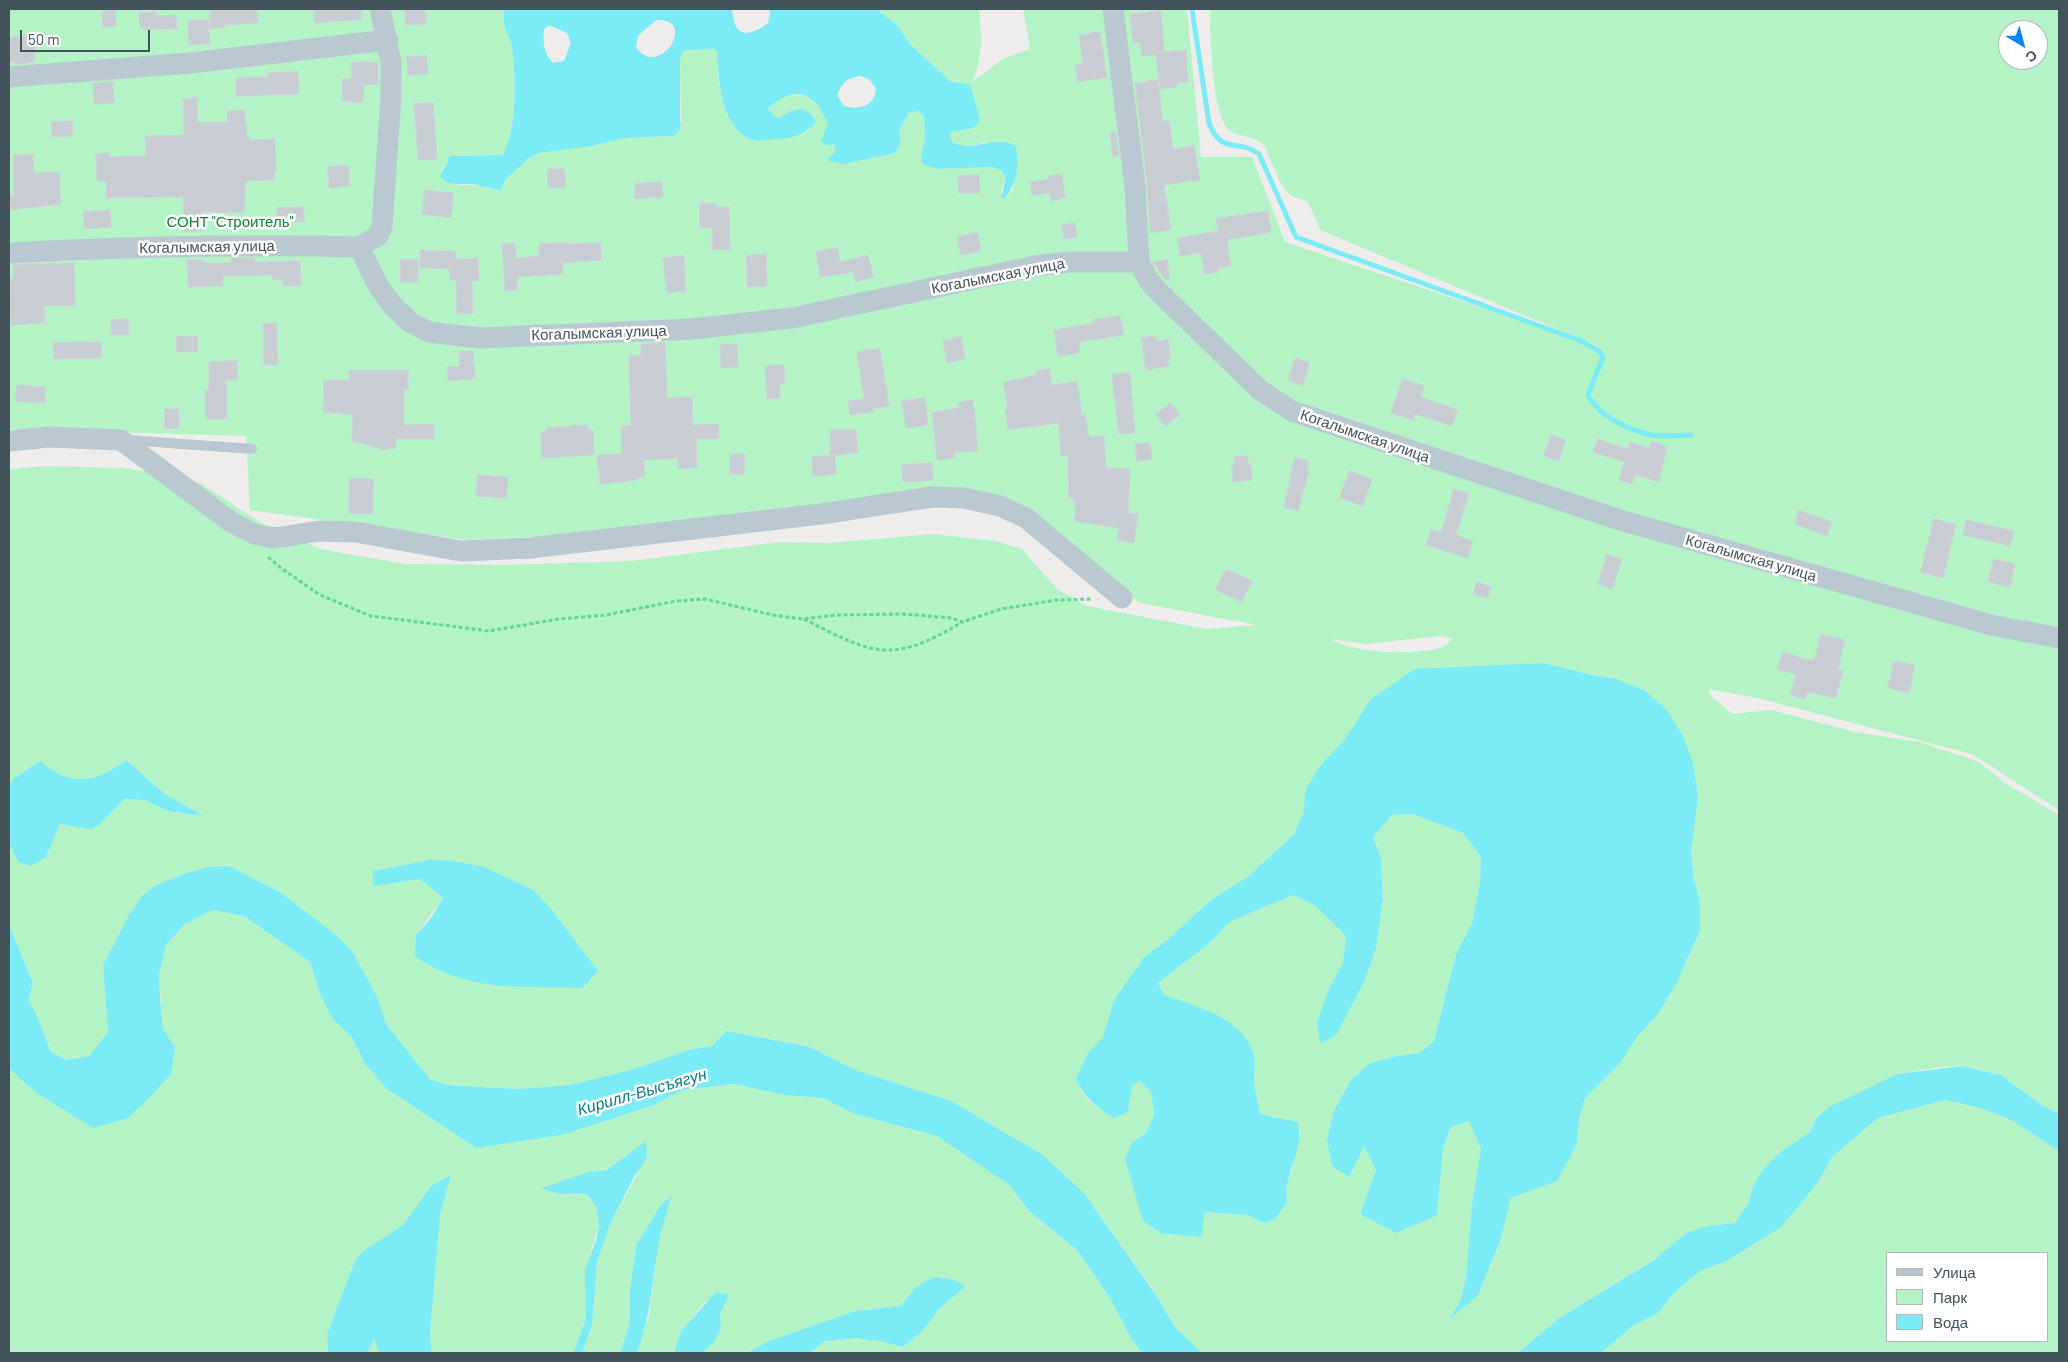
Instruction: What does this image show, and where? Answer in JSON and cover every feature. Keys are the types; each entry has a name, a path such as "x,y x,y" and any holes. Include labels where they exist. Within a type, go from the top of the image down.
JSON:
{"street":[{"path":"359,247 378,236 382,227 391,97 391,63 388,40 380,9"},
{"path":"1113,9 1135,186 1139,262"},
{"path":"9,76 190,63 388,40"},
{"name":"Когалымская улица","path":"9,254 89,249 271,245 359,247 379,287 393,306 410,322 430,332 480,338 692,329 740,325 792,318 1034,266 1070,262 1139,262 1149,281 1160,293 1260,390 1292,411 1630,523 1991,625 2059,638"},
{"path":"9,441 49,437 121,440 231,522 254,534 275,538 319,531 355,532 461,551 530,548 821,514 932,496 964,498 1000,506 1026,518 1122,598"}],"lane":[{"path":"121,440 252,449"}],"path":[{"path":"267,555 281,568 320,595 364,613 396,621 445,627 489,631 559,619 606,615 676,601 705,599 773,615 803,619 903,614 952,618 962,622"},
{"path":"803,619 854,645 877,650 899,650 941,635 962,622 1001,609 1057,600 1122,598"}],"green space":[{"name":"СОНТ \"Строитель\"","path":"9,9 504,9 504,26 511,42 515,84 511,132 502,155 450,156 441,171 459,186 474,185 501,190 517,168 539,153 625,138 674,136 681,120 680,59 684,49 714,49 717,51 720,90 730,117 736,127 772,137 788,137 808,131 811,113 795,110 781,118 774,117 768,109 786,96 795,94 806,97 821,110 838,156 843,164 901,143 899,132 908,113 918,111 924,116 925,140 921,154 938,169 991,167 1001,170 1006,178 1001,192 1005,198 1013,190 1018,155 986,142 970,146 953,144 950,132 974,128 951,82 911,45 897,25 876,9 979,9 981,47 976,73 972,82 1003,59 1030,49 1023,9 1187,9 1201,157 1252,157 1285,242 1605,349 1320,230 1308,201 1292,195 1279,181 1263,144 1255,139 1231,132 1222,119 1213,72 1210,9 2059,9 2059,810 1972,754 1757,698 1709,689 1709,694 1732,714 1771,710 1859,733 1920,742 1979,762 2005,783 2059,815 2059,1114 2043,1106 2001,1075 1978,1069 1962,1066 1940,1067 1898,1074 1817,1117 1810,1132 1782,1151 1753,1186 1749,1202 1735,1223 1708,1226 1559,1318 1518,1353 1202,1353 1175,1327 1156,1294 1083,1192 1043,1155 951,1101 855,1070 810,1047 726,1031 712,1046 688,1050 634,1069 570,1085 518,1089 447,1085 430,1079 386,1024 377,997 351,950 280,892 229,866 209,867 183,874 157,885 128,917 103,965 108,1032 89,1056 66,1060 51,1052 29,1000 33,983 9,925 9,843 18,862 46,857 60,824 99,825 124,799 144,800 168,811 201,816 165,794 126,760 105,773 81,779 61,775 40,761 13,779 9,785 9,469 46,466 122,468 159,473 200,483 258,521 320,549 405,564 505,565 631,561 779,542 830,543 933,534 995,541 1022,549 1057,589 1087,606 1206,629 1257,625 1140,603 976,491 742,527 468,540 250,510 246,436 9,429","holes":["1441,636 1453,639 1441,648 1415,652 1384,652 1354,648 1331,639 1365,644","1543,663 1613,678 1693,827 1691,853 1700,931 1690,955 1658,1014 1637,1037 1621,1062 1585,1098 1579,1119 1577,1144 1557,1181 1511,1198 1491,1266 1451,1317 1461,1299 1466,1277 1472,1204 1481,1149 1469,1121 1451,1127 1443,1148 1437,1215 1360,1214 1376,1170 1363,1145 1349,1177 1334,1110 1351,1080 1370,1063 1397,1056 1420,1053 1434,1041 1457,951 1472,924 1480,882 1481,857 1463,833 1412,814 1392,815 1373,837 1381,858 1383,901 1376,948 1317,1022 1328,991 1343,962 1346,936 1314,905 1293,895 1229,922 1211,942 1158,983 1164,995 1255,1059 1254,1081 1260,1115 1278,1117 1300,1131 1292,1169 1285,1188 1287,1202 1264,1223 1247,1215 1205,1212 1201,1237 1136,1195 1125,1159 1132,1142 1146,1133 1154,1115 1151,1092 1140,1081 1131,1086 1128,1112 1109,1110 1096,1106 1091,1102 1076,1079 1088,1053 1103,1038 1114,1000 1144,957 1166,941 1212,899 1249,876 1294,834 1303,814 1306,788 1320,766 1345,739 1371,699 1482,667","484,867 516,887 546,913 598,971 581,988 550,987 416,935 443,898 420,879 373,886 373,871 398,868"]},
{"path":"212,910 244,916 310,962 320,994 333,1020 351,1036 365,1064 387,1089 476,1148 562,1135 654,1105 682,1090 734,1084 784,1095 822,1098 855,1114 937,1136 1009,1185 1030,1212 1077,1250 1108,1295 1131,1338 1142,1353 809,1353 818,1345 829,1340 854,1337 903,1347 922,1331 941,1307 966,1286 951,1279 914,1289 901,1306 855,1311 766,1342 748,1353 707,1353 704,1351 715,1341 721,1328 720,1314 729,1295 706,1301 681,1331 674,1353 637,1353 649,1316 658,1246 671,1196 660,1206 636,1246 630,1289 630,1322 620,1353 582,1353 592,1326 597,1262 610,1224 639,1171 646,1141 607,1170 588,1172 543,1188 560,1194 588,1194 597,1208 599,1225 590,1254 586,1319 573,1353 432,1353 430,1334 440,1215 451,1175 431,1186 403,1225 363,1251 354,1263 327,1334 328,1353 9,1353 9,1068 35,1092 175,1047 163,1029 159,975 166,945 185,924"},
{"path":"1945,1100 1981,1108 2013,1121 2059,1151 2059,1353 1601,1353 1634,1325 1657,1314 1676,1291 1700,1271 1727,1261 1758,1242 1818,1182 1832,1157 1878,1118"},
{"path":"374,1338 379,1353 367,1353"}],"water":[{"path":"504,9 732,9 736,26 739,30 748,33 768,23 770,13 768,9 876,9 897,25 911,45 951,82 970,84 980,120 974,128 950,132 950,138 954,144 968,146 992,142 1015,145 1018,158 1015,180 1009,193 1005,198 1001,198 1006,178 1001,170 991,167 938,169 923,164 921,154 925,140 924,116 918,111 908,113 899,132 901,143 895,153 843,164 827,160 835,152 835,145 826,145 821,141 828,125 817,105 803,95 787,96 768,109 774,116 780,118 795,110 800,109 808,112 816,122 808,130 799,135 784,138 759,141 748,138 739,132 727,112 720,87 717,51 714,49 684,50 680,59 680,129 674,136 625,138 591,146 539,153 528,159 506,179 501,190 472,184 450,183 440,176 450,156 502,155 507,145 513,117 515,84 511,42 504,26","holes":["656,20 669,22 675,28 675,37 671,46 664,53 655,57 645,56 636,47 638,36","549,25 567,33 571,43 564,61 553,63 547,55 544,43 544,29","860,76 869,79 876,89 872,100 865,106 855,108 844,106 837,95 846,82"]},
{"path":"1543,663 1613,678 1644,690 1666,709 1683,736 1693,763 1698,796 1691,853 1694,879 1700,904 1700,931 1677,982 1658,1014 1637,1037 1621,1062 1585,1098 1579,1119 1577,1144 1557,1181 1511,1198 1500,1241 1478,1295 1450,1319 1461,1299 1466,1277 1472,1204 1481,1149 1469,1121 1451,1127 1443,1148 1437,1215 1396,1233 1360,1214 1376,1170 1364,1146 1349,1177 1332,1166 1327,1140 1334,1110 1351,1080 1370,1063 1397,1056 1420,1053 1434,1041 1457,951 1472,924 1480,882 1481,857 1463,833 1412,814 1392,815 1373,837 1381,858 1383,901 1376,948 1364,982 1336,1035 1320,1044 1317,1022 1328,991 1343,962 1346,936 1314,905 1293,895 1229,922 1211,942 1158,983 1164,995 1206,1010 1220,1017 1243,1034 1251,1046 1255,1060 1254,1080 1260,1114 1297,1122 1299,1142 1286,1192 1287,1202 1275,1219 1264,1223 1247,1215 1205,1212 1201,1237 1161,1233 1143,1221 1125,1159 1132,1142 1146,1133 1154,1115 1151,1092 1140,1081 1132,1086 1128,1112 1114,1118 1092,1102 1083,1092 1076,1079 1088,1053 1103,1037 1114,1000 1144,957 1166,941 1212,899 1249,876 1294,834 1303,814 1306,788 1320,766 1345,739 1371,699 1415,669"},
{"path":"126,760 165,794 203,816 168,811 144,800 124,799 99,825 90,829 60,824 46,857 31,866 18,862 9,843 9,785 13,779 40,761 61,775 81,779 105,773"},
{"path":"430,860 454,861 484,867 533,890 552,910 598,971 582,988 516,987 475,982 455,976 435,968 415,956 416,935 431,918 443,898 420,879 373,886 373,871"},
{"name":"Кирилл-Высъягун","path":"229,866 280,892 337,936 351,950 377,997 386,1024 430,1079 447,1085 518,1089 570,1085 634,1069 688,1050 712,1046 726,1031 810,1047 855,1070 951,1101 1043,1155 1083,1192 1156,1295 1175,1327 1202,1353 1142,1353 1131,1338 1108,1295 1077,1250 1030,1212 1009,1185 937,1136 855,1114 822,1098 784,1095 734,1084 682,1090 654,1105 562,1135 476,1148 387,1089 365,1064 351,1036 333,1020 320,994 310,962 244,916 212,910 185,924 166,945 159,975 163,1029 175,1047 171,1074 128,1118 93,1128 35,1092 9,1068 9,925 33,983 29,1000 51,1052 66,1060 89,1056 108,1032 103,965 128,917 142,896 157,885 183,874 209,867"},
{"path":"1962,1066 2001,1075 2043,1106 2059,1114 2059,1151 2013,1121 1981,1108 1945,1100 1878,1118 1832,1157 1818,1182 1781,1227 1727,1261 1700,1271 1676,1291 1657,1314 1634,1325 1601,1353 1518,1353 1559,1318 1654,1260 1686,1233 1708,1226 1735,1223 1749,1202 1753,1186 1765,1167 1782,1151 1810,1132 1817,1117 1833,1105 1898,1074"},
{"path":"646,1141 647,1158 634,1177 610,1224 597,1262 592,1326 582,1353 573,1353 586,1319 585,1271 599,1225 597,1208 587,1194 560,1194 542,1188 588,1172 607,1170"},
{"path":"451,1175 440,1215 430,1334 432,1353 379,1353 374,1339 367,1353 328,1353 327,1334 354,1263 363,1251 403,1225 431,1186"},
{"path":"672,1195 659,1241 648,1314 637,1353 620,1353 630,1322 630,1289 636,1246 660,1206"},
{"path":"933,1277 951,1279 966,1286 941,1307 922,1331 903,1347 856,1338 825,1341 809,1353 748,1353 766,1342 855,1311 901,1306 914,1289"},
{"path":"716,1292 729,1295 720,1314 721,1328 715,1341 704,1351 707,1353 674,1353 681,1331"}],"building":[{"path":"210,9 257,9 258,23 224,25 225,28 211,29"},
{"path":"314,9 361,9 361,20 315,23"},
{"path":"405,9 425,9 426,24 406,25"},
{"path":"115,10 116,26 103,27 102,11"},
{"path":"1161,11 1164,52 1186,50 1188,82 1177,83 1177,87 1160,89 1156,55 1142,56 1140,42 1133,43 1130,14"},
{"path":"156,12 156,16 176,15 177,29 144,30 144,28 140,28 139,13"},
{"path":"209,20 210,44 189,45 188,21"},
{"path":"1100,32 1107,77 1078,82 1075,65 1083,64 1079,35"},
{"path":"28,36 29,47 34,47 35,62 16,64 15,62 9,62 9,38"},
{"path":"427,56 428,74 408,75 407,57"},
{"path":"378,62 378,84 364,85 363,103 342,101 343,78 352,79 351,63"},
{"path":"298,72 299,94 236,96 236,78 268,77 268,73"},
{"path":"1158,80 1162,117 1164,121 1169,120 1173,149 1194,145 1200,180 1164,185 1171,230 1150,233 1147,185 1135,83"},
{"path":"113,82 114,103 94,104 93,83"},
{"path":"197,98 197,122 228,122 227,111 245,110 247,137 250,136 250,140 275,139 276,171 274,171 274,180 246,181 244,213 202,212 202,231 184,232 183,197 106,198 106,181 97,181 96,154 109,153 109,157 146,156 145,136 184,135 183,99"},
{"path":"433,103 437,159 418,160 414,104"},
{"path":"72,121 73,136 52,137 51,122"},
{"path":"1116,132 1119,156 1113,157 1110,133"},
{"path":"33,154 34,173 59,172 61,204 9,210 9,195 14,195 13,155"},
{"path":"349,166 350,186 329,188 328,167"},
{"path":"548,169 565,169 565,188 548,188"},
{"path":"1062,174 1065,198 1051,201 1050,193 1032,195 1030,182"},
{"path":"979,175 980,193 959,193 958,176"},
{"path":"662,182 663,197 635,199 634,184"},
{"path":"425,190 454,193 451,218 422,214"},
{"path":"700,203 716,203 716,207 729,207 730,250 712,249 712,228 700,228"},
{"path":"304,207 304,222 277,222 277,208"},
{"path":"110,210 111,227 84,229 83,212"},
{"path":"1268,211 1271,232 1227,240 1231,266 1218,268 1219,272 1204,274 1201,253 1180,256 1177,238 1218,231 1216,219"},
{"path":"1075,223 1077,237 1064,239 1062,225"},
{"path":"978,233 981,251 961,255 957,237"},
{"path":"567,242 567,244 600,242 602,260 562,263 563,274 517,277 518,290 505,291 502,243 515,243 516,258 539,256 539,244"},
{"path":"838,248 840,262 868,255 874,277 856,282 853,272 820,277 816,251"},
{"path":"421,250 456,251 455,259 478,258 479,281 472,281 473,313 457,314 456,280 450,280 449,269 420,268"},
{"path":"766,254 767,286 747,287 746,256"},
{"path":"684,256 686,291 667,293 663,258"},
{"path":"231,258 255,258 255,262 300,261 301,286 283,286 283,280 272,280 272,275 223,276 223,286 188,287 187,260 203,260 203,263 231,263"},
{"path":"401,259 418,259 418,282 401,282"},
{"path":"1167,260 1170,280 1165,280 1153,262"},
{"path":"74,263 75,305 44,306 45,323 11,325 10,279 13,279 13,265"},
{"path":"1120,316 1124,335 1079,342 1080,353 1058,356 1054,330 1094,323 1093,320"},
{"path":"128,319 129,335 111,335 111,320"},
{"path":"277,323 278,365 264,365 263,324"},
{"path":"177,336 198,336 198,352 177,352"},
{"path":"1155,336 1156,341 1168,339 1171,359 1168,359 1169,366 1146,370 1141,338"},
{"path":"961,337 965,359 947,363 943,341"},
{"path":"101,342 101,358 54,359 53,343"},
{"path":"665,343 667,398 692,397 693,425 718,424 719,439 696,439 697,468 678,469 678,458 644,460 645,476 637,477 637,480 600,484 597,455 622,454 621,426 631,425 629,355 641,355 641,344"},
{"path":"737,344 738,367 721,368 720,345"},
{"path":"880,349 889,406 873,409 874,412 850,415 848,401 864,399 857,352"},
{"path":"459,351 473,351 475,379 448,381 447,367 460,366"},
{"path":"1296,358 1310,363 1302,386 1288,380"},
{"path":"237,361 237,380 226,380 227,419 206,419 205,389 209,389 209,362"},
{"path":"784,365 785,383 780,384 780,398 767,399 765,366"},
{"path":"1049,369 1052,385 1077,381 1082,415 1085,414 1089,437 1104,436 1106,468 1130,469 1128,513 1138,514 1134,543 1117,540 1119,528 1074,521 1076,507 1074,507 1074,499 1069,499 1068,456 1061,456 1058,423 1008,430 1005,409 1008,409 1003,382 1037,375 1036,371"},
{"path":"349,370 408,370 408,389 404,389 404,425 434,424 434,439 395,439 396,448 379,450 379,448 352,441 353,415 323,412 324,380 349,380"},
{"path":"1130,373 1135,433 1119,434 1112,375"},
{"path":"1403,379 1424,386 1421,397 1458,410 1452,426 1415,414 1413,420 1391,413"},
{"path":"17,385 46,387 45,403 16,401"},
{"path":"925,398 928,425 906,428 902,401"},
{"path":"973,400 978,451 954,452 955,458 937,460 932,412 959,408 958,403"},
{"path":"1170,403 1180,414 1166,426 1156,415"},
{"path":"165,409 179,409 179,428 165,429"},
{"path":"588,425 588,430 593,430 594,455 542,458 541,432 547,432 547,428"},
{"path":"830,430 856,430 858,453 831,455"},
{"path":"1551,435 1566,440 1559,461 1544,456"},
{"path":"1598,439 1628,449 1630,442 1649,448 1651,441 1667,447 1659,482 1635,475 1632,484 1619,480 1624,462 1593,452"},
{"path":"1150,443 1152,460 1137,461 1135,444"},
{"path":"730,454 745,454 744,474 730,474"},
{"path":"835,455 836,474 813,476 812,457"},
{"path":"1248,456 1252,480 1233,482 1232,466 1234,466 1234,457"},
{"path":"1295,457 1308,460 1307,470 1309,470 1298,511 1284,508"},
{"path":"932,463 934,480 903,482 902,465"},
{"path":"1349,471 1372,479 1363,506 1340,498"},
{"path":"478,475 508,477 506,498 476,496"},
{"path":"350,478 374,479 373,514 349,513"},
{"path":"1454,489 1469,493 1456,535 1473,541 1468,558 1426,545 1431,529 1441,532"},
{"path":"1799,510 1832,522 1827,536 1795,524"},
{"path":"1934,519 1956,524 1943,578 1921,572"},
{"path":"1967,520 2014,531 2010,546 1963,535"},
{"path":"1607,554 1622,559 1612,589 1598,584"},
{"path":"1994,559 2015,564 2010,587 1988,582"},
{"path":"1226,569 1252,581 1242,602 1216,590"},
{"path":"1477,582 1491,587 1487,599 1473,594"},
{"path":"1821,634 1845,640 1838,669 1843,670 1836,698 1807,692 1805,699 1790,695 1796,674 1777,670 1782,652 1814,661"},
{"path":"1894,661 1915,665 1909,693 1888,688"}],"waterway":[{"path":"1192,9 1209,123 1219,140 1231,145 1251,149 1259,154 1296,237 1581,341 1599,351 1603,357 1588,395 1599,410 1625,426 1643,433 1661,436 1691,435"}]}
